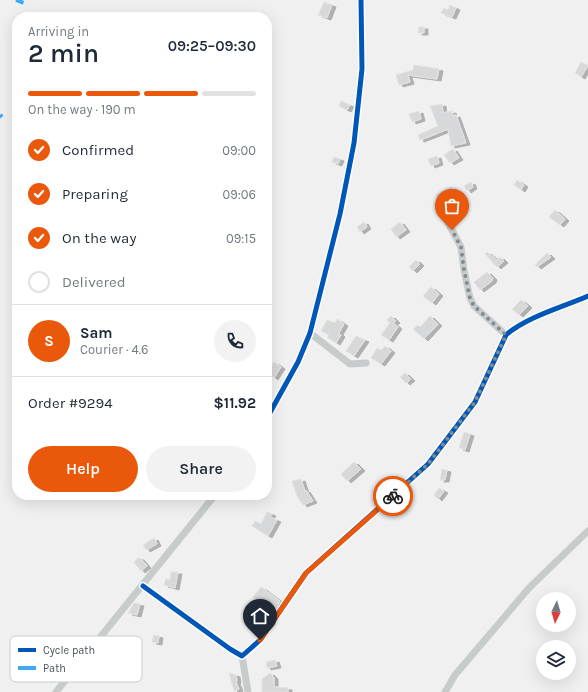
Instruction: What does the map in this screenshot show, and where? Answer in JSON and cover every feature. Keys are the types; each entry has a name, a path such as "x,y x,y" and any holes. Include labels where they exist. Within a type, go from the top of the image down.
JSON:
{"street":[{"path":"272,409 298,362 310,333 340,214 354,143 362,69 361,0"},
{"path":"444,215 461,247 470,298 474,306 506,335"},
{"path":"242,656 260,640 306,573 428,464 475,402 506,335 513,329 529,321 588,296"},
{"path":"310,333 350,364 366,363"},
{"path":"102,636 211,500"},
{"path":"445,692 455,675 529,588 588,531"},
{"path":"143,586 230,650 242,656"},
{"path":"242,656 248,692"},
{"path":"56,692 64,682"}],"building":[{"path":"324,2 332,5 327,18 318,15"},
{"path":"450,5 456,8 452,17 441,13 444,8 448,10"},
{"path":"419,27 424,27 424,33 418,33"},
{"path":"581,62 588,66 581,77 575,73"},
{"path":"414,65 439,69 437,79 408,75 410,82 399,85 396,75 413,70"},
{"path":"341,101 350,105 347,110 339,106"},
{"path":"442,104 443,113 452,111 453,116 456,115 466,143 451,146 448,129 420,140 418,135 438,126 430,106"},
{"path":"419,111 421,119 412,122 409,114"},
{"path":"453,149 459,158 450,163 444,155"},
{"path":"437,156 439,163 431,166 428,159"},
{"path":"334,157 340,159 338,164 332,162"},
{"path":"517,180 524,185 521,190 514,185"},
{"path":"471,182 473,187 467,191 464,186"},
{"path":"452,187 455,193 459,191 462,197 445,205 443,201 440,203 436,195"},
{"path":"555,210 565,219 560,225 549,217"},
{"path":"364,222 367,227 360,232 357,227"},
{"path":"400,222 406,230 396,237 391,229"},
{"path":"487,252 497,260 500,257 504,261 497,267 485,254"},
{"path":"547,253 551,257 537,267 535,265"},
{"path":"416,260 420,264 413,271 409,267"},
{"path":"487,272 493,278 492,281 480,290 474,282"},
{"path":"431,287 439,294 432,303 423,296"},
{"path":"521,300 528,306 519,315 512,309"},
{"path":"391,316 396,321 393,323 398,327 389,340 381,335 390,323 387,320"},
{"path":"430,316 438,324 424,339 413,329 418,325 420,327"},
{"path":"337,319 344,324 339,333 341,335 336,343 327,337 329,335 321,331 327,320 335,323"},
{"path":"356,336 365,340 354,356 346,351"},
{"path":"385,346 391,351 381,364 371,358 377,348 381,350"},
{"path":"274,362 281,367 274,378 272,376 272,365"},
{"path":"405,373 411,379 406,383 400,377"},
{"path":"464,432 470,434 465,450 459,448"},
{"path":"354,462 361,469 347,481 341,474"},
{"path":"442,469 447,470 445,480 440,480"},
{"path":"301,479 305,491 306,490 313,501 303,505 297,496 292,481"},
{"path":"439,488 444,491 438,499 434,495"},
{"path":"267,512 272,514 270,517 277,520 268,536 252,526 255,521 261,524"},
{"path":"154,538 157,544 146,550 143,545"},
{"path":"140,558 147,566 141,571 134,562"},
{"path":"171,572 178,572 175,588 164,585 166,579 170,580"},
{"path":"261,587 280,601 276,608 270,604 266,608 253,597"},
{"path":"134,603 140,604 137,615 128,613"},
{"path":"154,635 159,636 158,643 152,642"},
{"path":"275,660 277,666 267,668 266,662"},
{"path":"229,673 236,675 236,682 239,689 234,691"},
{"path":"270,673 274,677 274,687 288,688 288,692 262,692 262,679"}],"marked path":[{"path":"16,0 24,3"}],"cycle path":[{"path":"272,409 298,362 310,333 340,214 354,143 362,69 361,0"},
{"path":"143,586 230,649 242,656 260,640 306,573 428,464 475,402 506,335 534,318 588,296"}],"way so far":[{"path":"393,496 428,464 475,402 506,335 474,306 466,284 461,247 452,230"}],"route":[{"path":"260,640 306,573 393,496"}]}
